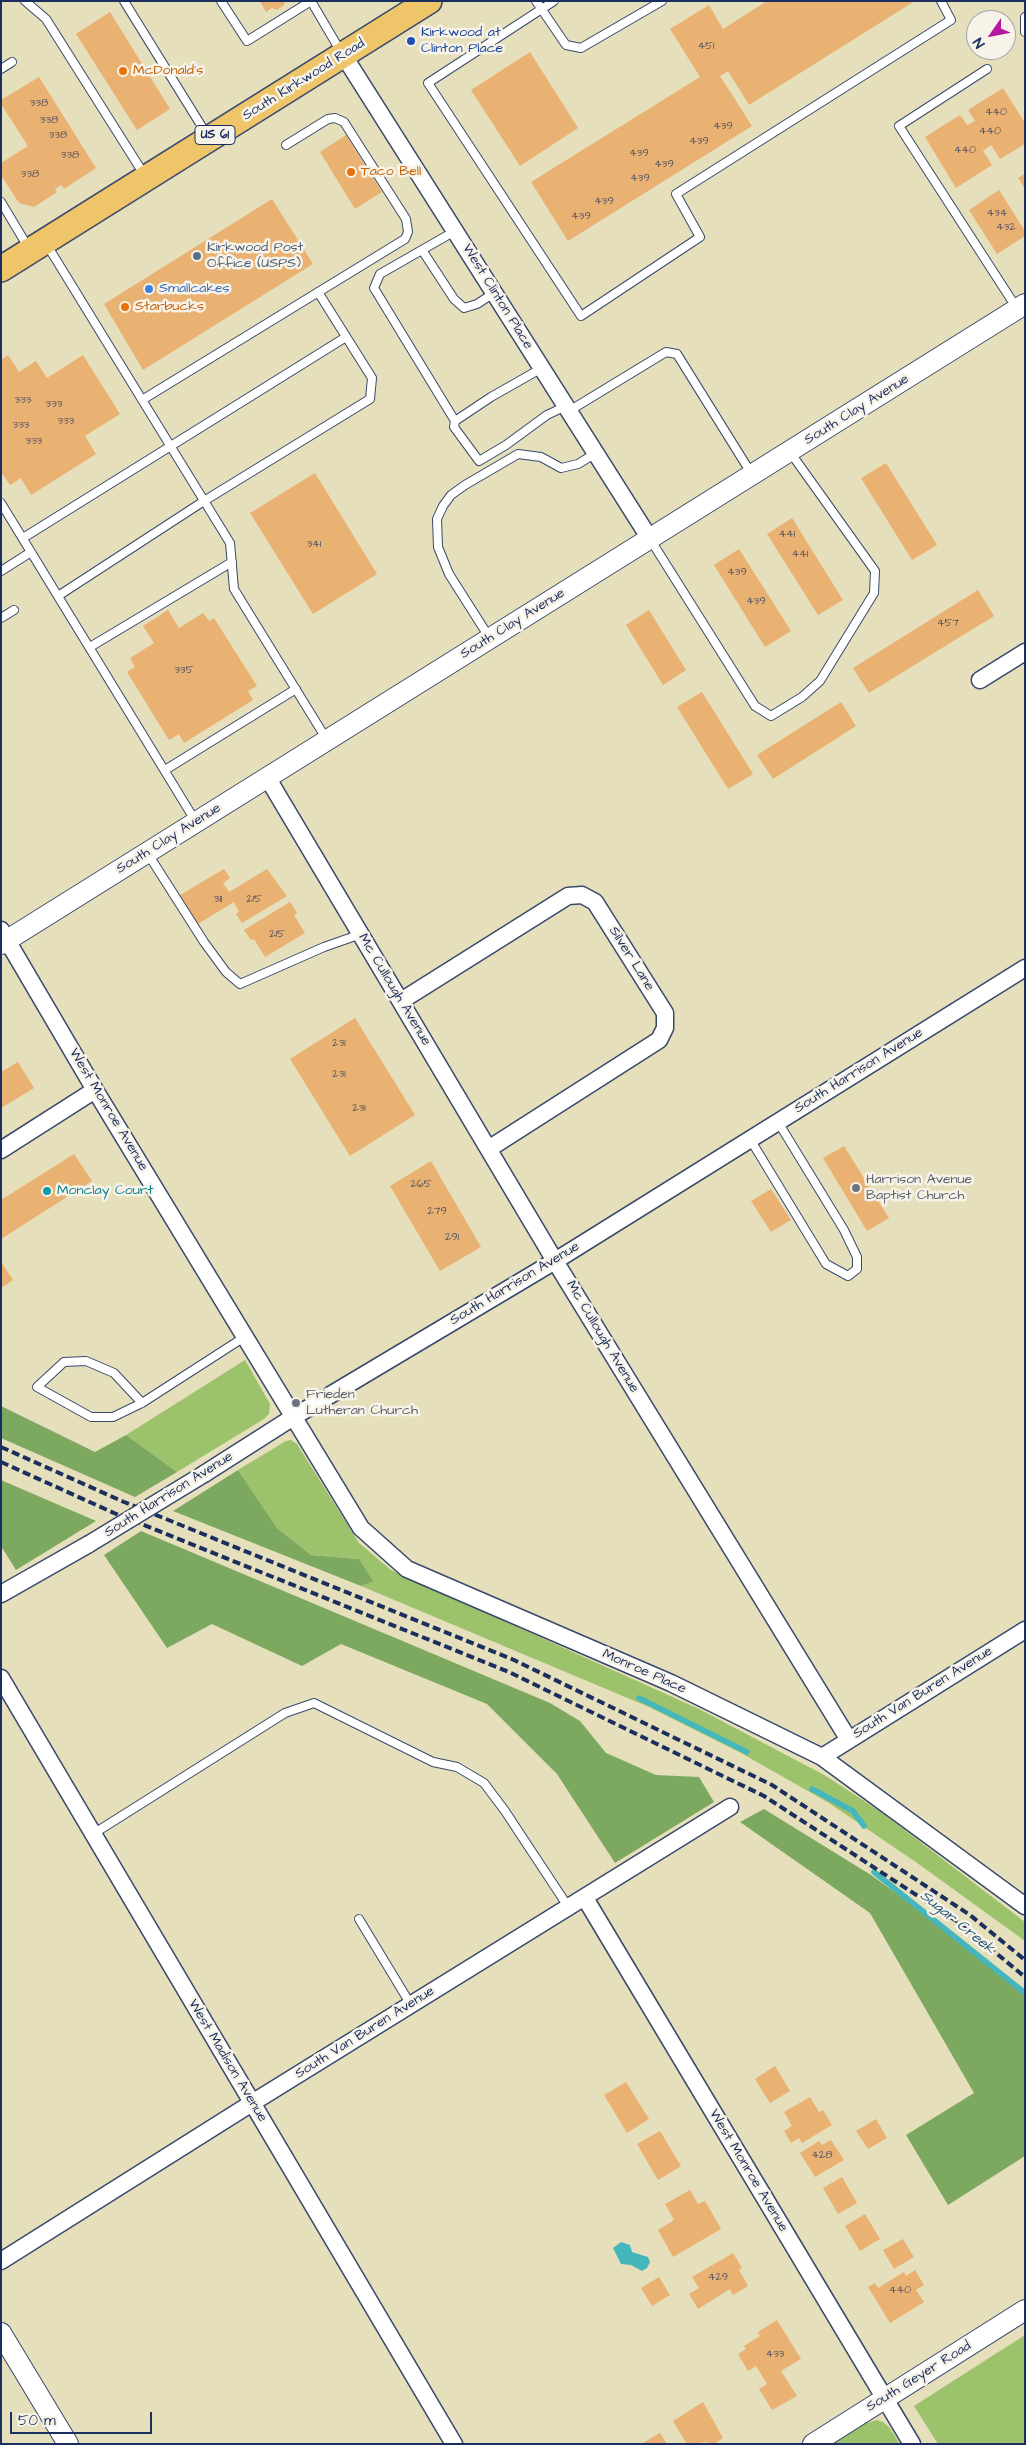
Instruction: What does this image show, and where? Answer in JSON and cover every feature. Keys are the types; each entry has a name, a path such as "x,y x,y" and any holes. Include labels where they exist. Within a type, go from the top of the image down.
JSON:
{"main road":[{"name":"South Kirkwood Road","path":"1,269 344,56 429,1"}],"street":[{"name":"West Clinton Place","path":"344,56 650,539"},
{"name":"South Clay Avenue","path":"3,938 147,853 1021,307"},
{"path":"980,680 1025,652"},
{"name":"Mc Cullough Avenue","path":"267,777 490,1148 555,1261 849,1740"},
{"name":"Silver Lane","path":"402,1002 568,896 582,895 595,902 664,1013 665,1028 658,1040 490,1148"},
{"name":"West Monroe Avenue","path":"3,938 295,1416"},
{"name":"South Harrison Avenue","path":"1,1594 89,1544 295,1416 555,1261 1025,968"},
{"path":"1,1150 95,1090"},
{"name":"Monroe Place","path":"295,1416 361,1528 407,1569 671,1683 822,1758 1025,1906"},
{"name":"South Van Buren Avenue","path":"822,1758 1025,1630"},
{"name":"West Madison Avenue","path":"1,1678 454,2444"},
{"name":"South Van Buren Avenue","path":"1,2261 730,1807"},
{"name":"West Monroe Avenue","path":"585,1898 912,2444"},
{"name":"South Geyer Road","path":"813,2444 1025,2310"},
{"path":"1,2333 68,2444"}],"lane":[{"path":"25,1 46,19 146,178"},
{"path":"124,1 210,138"},
{"path":"221,1 247,40 311,1 344,56"},
{"path":"536,1 566,45 581,48 662,1"},
{"path":"554,1 428,83 581,316 700,237 676,194 951,20 941,1"},
{"path":"1025,17 1025,32"},
{"path":"1,69 12,62"},
{"path":"987,69 899,126 1021,307"},
{"path":"142,400 405,239 408,232 406,219 344,122 335,118 328,119 286,145"},
{"path":"1,202 38,246 142,400 230,543 234,589 327,740"},
{"path":"455,231 380,274 374,288 455,421 454,426 480,461 506,445 547,415 568,409 666,352 677,354 752,475"},
{"path":"422,250 454,299 464,308 477,304 494,293"},
{"path":"58,596 204,501 370,399 372,378 318,292"},
{"path":"23,538 346,337"},
{"path":"455,421 491,396 542,368"},
{"path":"650,539 755,706 771,716 820,681 874,593 874,571 790,452"},
{"path":"490,639 449,574 438,548 437,519 444,506 451,495 465,484 518,454 541,457 561,468 578,464 596,454"},
{"path":"1,503 196,822"},
{"path":"1,571 31,552"},
{"path":"90,648 232,562"},
{"path":"1,618 14,610"},
{"path":"165,770 296,689"},
{"path":"147,853 204,942 226,972 240,984 324,947 361,934"},
{"path":"750,1139 826,1264 848,1276 857,1269 857,1257 844,1230 778,1122"},
{"path":"142,1403 114,1373 86,1361 64,1362 37,1387 91,1417 113,1417 142,1403 246,1336"},
{"path":"93,1834 285,1713 314,1703 433,1762 457,1768 484,1783 505,1811 569,1908"},
{"path":"359,1919 411,2005"}],"green space":[{"path":"245,1360 270,1404 269,1414 264,1419 177,1472 126,1435"},
{"path":"1,1406 95,1452 126,1435 177,1472 135,1497 1,1438"},
{"path":"291,1440 297,1444 359,1543 391,1570 699,1709 826,1776 881,1812 1025,1922 1025,1941 920,1865 829,1803 741,1753 649,1707 361,1586 372,1580 359,1559 311,1555 277,1528 238,1470 286,1441"},
{"path":"238,1470 277,1528 311,1555 359,1559 373,1581 361,1586 173,1511"},
{"path":"1,1480 96,1521 16,1570 1,1546"},
{"path":"141,1531 550,1703 580,1721 606,1753 656,1775 699,1777 714,1802 615,1863 557,1774 487,1704 341,1644 302,1666 212,1624 167,1648 104,1555"},
{"path":"764,1809 871,1875 972,1948 1025,1991 1025,2156 948,2205 906,2135 974,2093 870,1913 740,1822"},
{"path":"1025,2335 1025,2444 938,2444 914,2406"},
{"path":"877,2420 889,2427 900,2444 831,2444 863,2424"}],"water":[{"path":"621,2242 630,2245 632,2252 648,2257 650,2262 647,2268 642,2271 631,2265 621,2264 613,2248"}],"building":[{"path":"260,1 285,1 284,5 277,10 272,8 266,12"},
{"path":"767,1 915,1 749,105 728,71 720,76 752,126 568,241 531,182 700,77 670,29 709,5 723,29"},
{"name":"McDonald's","path":"110,12 170,109 137,130 76,34"},
{"path":"530,52 578,128 520,166 471,90"},
{"path":"39,77 96,168 64,189 61,185 55,189 57,192 34,207 19,203 1,175 1,163 28,146 1,104 1,100"},
{"path":"1003,88 1025,123 1025,144 1000,159 991,145 983,151 992,165 956,188 925,137 960,115 967,125 975,121 968,110"},
{"name":"Taco Bell","path":"346,135 382,192 355,209 320,152"},
{"path":"1025,174 1025,189 1018,178"},
{"path":"999,190 1025,231 1025,236 997,254 969,210"},
{"path":"272,199 313,264 143,370 104,304"},
{"path":"8,355 19,372 36,361 47,378 83,355 120,414 85,436 96,454 31,495 21,478 10,485 1,472 1,360"},
{"path":"886,463 937,545 912,560 861,478"},
{"path":"315,473 377,574 313,614 250,513"},
{"path":"792,518 843,600 818,615 767,534"},
{"path":"739,549 791,631 765,647 714,565"},
{"path":"978,590 994,616 869,693 853,668"},
{"path":"168,610 179,628 203,613 209,621 214,618 257,686 248,691 253,700 184,743 179,734 169,740 127,672 135,667 130,658 154,643 143,626"},
{"path":"649,610 686,670 663,685 626,625"},
{"path":"702,692 753,774 728,789 677,707"},
{"path":"841,702 856,726 773,779 757,755"},
{"path":"224,869 230,878 223,883 229,892 267,869 287,896 242,923 236,914 239,912 234,902 198,924 180,895"},
{"path":"290,902 297,913 294,915 305,933 265,957 254,939 251,940 244,930"},
{"path":"355,1018 415,1115 350,1156 290,1059"},
{"path":"18,1062 34,1088 1,1108 1,1072"},
{"name":"Harrison Avenue Baptist Church","path":"844,1146 889,1218 867,1231 823,1158"},
{"name":"Monclay Court","path":"74,1154 92,1181 1,1239 1,1200"},
{"path":"431,1161 481,1247 440,1271 390,1186"},
{"path":"771,1189 791,1220 771,1232 751,1201"},
{"path":"1,1262 13,1280 1,1288"},
{"path":"775,2066 790,2091 770,2103 755,2079"},
{"path":"626,2082 649,2119 627,2133 604,2095"},
{"path":"810,2097 819,2112 823,2110 832,2125 802,2143 799,2138 791,2143 784,2131 792,2126 784,2112"},
{"path":"876,2119 887,2138 868,2149 856,2131"},
{"path":"660,2131 681,2166 658,2180 637,2144"},
{"path":"831,2140 844,2160 815,2177 800,2153 819,2141 822,2145"},
{"path":"842,2177 857,2203 838,2214 823,2188"},
{"path":"690,2190 698,2204 705,2201 721,2229 673,2257 658,2230 674,2220 665,2204"},
{"path":"865,2214 880,2239 860,2251 845,2226"},
{"path":"903,2239 914,2257 894,2269 883,2250"},
{"path":"733,2253 742,2268 739,2270 748,2286 733,2295 730,2289 698,2309 689,2294 699,2288 692,2277"},
{"path":"915,2270 924,2285 916,2290 924,2302 890,2323 868,2287 875,2283 878,2288 904,2272 906,2276"},
{"path":"659,2277 670,2295 652,2306 641,2288"},
{"path":"777,2320 801,2359 781,2371 797,2396 772,2410 759,2389 767,2384 756,2366 748,2371 738,2354 746,2349 744,2346 760,2336 758,2332"},
{"path":"703,2402 723,2438 714,2444 707,2442 687,2444 673,2421"},
{"path":"660,2433 667,2444 641,2444"}],"waterway":[{"name":"Sugar Creek","path":"639,1698 747,1752"},
{"name":"Sugar Creek","path":"812,1789 853,1811 864,1826"},
{"name":"Sugar Creek","path":"874,1872 1025,1993"}],"railway":[{"path":"1,1447 124,1502 514,1660 772,1785 970,1915 1025,1960"},
{"path":"1,1462 114,1513 509,1672 764,1796 961,1924 1025,1977"}],"place":[{"name":"Kirkwood at Clinton Place","path":"411,41"},
{"name":"McDonald's","path":"123,71"},
{"name":"Taco Bell","path":"351,172"},
{"name":"Kirkwood Post Office (USPS)","path":"197,256"},
{"name":"Smallcakes","path":"149,289"},
{"name":"Starbucks","path":"125,307"},
{"name":"Harrison Avenue Baptist Church","path":"856,1188"},
{"name":"Monclay Court","path":"47,1191"},
{"name":"Frieden Lutheran Church","path":"296,1403"}]}
